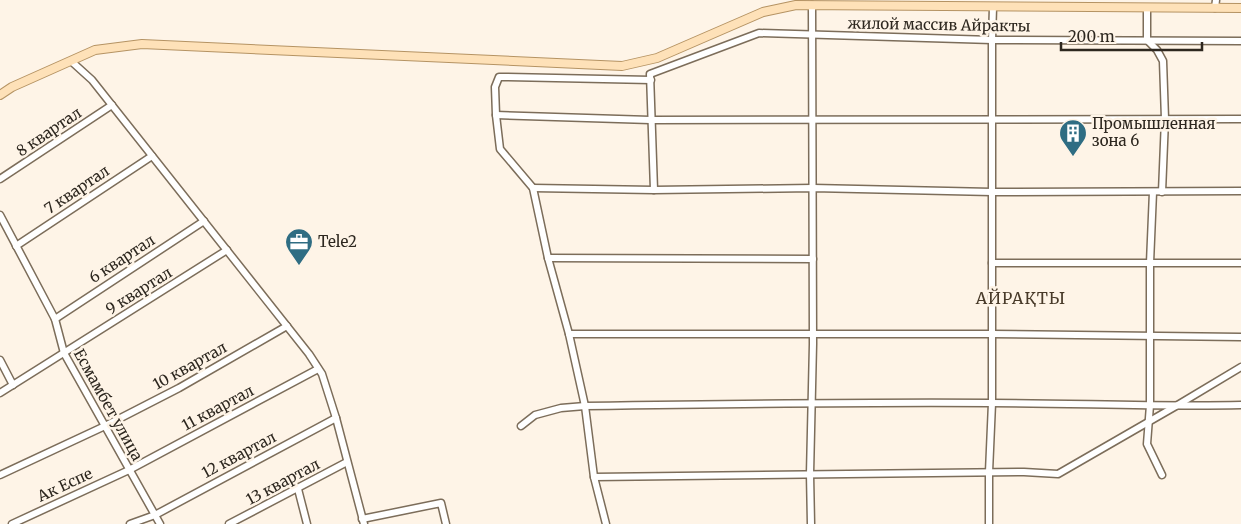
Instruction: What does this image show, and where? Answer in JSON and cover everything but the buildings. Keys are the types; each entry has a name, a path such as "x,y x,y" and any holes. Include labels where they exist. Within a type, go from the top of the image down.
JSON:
{"main road":[{"path":"0,95 12,87 95,50 142,44 622,66 657,58 763,12 796,4 895,3 994,7 1147,8 1216,4 1241,8"}],"street":[{"path":"811,524 810,474 813,403 812,5"},
{"path":"990,524 992,40 994,7"},
{"path":"1147,8 1147,40 1157,50 1163,61 1165,119 1162,192"},
{"name":"жилой массив Айракты","path":"650,77 759,33 992,40 1241,41"},
{"path":"71,61 92,80 287,326 322,374 336,418 363,521 441,503 446,524"},
{"path":"646,61 650,77 650,120 654,190"},
{"path":"606,524 594,477 585,406 569,334 548,258 533,188 500,149 495,87 499,78 650,77"},
{"name":"8 квартал","path":"0,179 112,105"},
{"path":"496,115 650,120 1241,119"},
{"name":"7 квартал","path":"16,246 152,156"},
{"path":"533,188 654,190 813,188 992,192 1241,191"},
{"path":"1153,192 1150,263 1150,405 1147,444 1162,475"},
{"name":"Есмамбет улица","path":"0,215 54,319 64,353 160,524"},
{"name":"6 квартал","path":"54,319 204,221"},
{"name":"9 квартал","path":"64,353 227,250"},
{"path":"548,258 813,259"},
{"path":"992,263 1241,263"},
{"name":"10 квартал","path":"105,426 180,388 287,326"},
{"path":"569,334 992,334 1241,337"},
{"path":"0,393 64,353"},
{"path":"0,360 13,385"},
{"path":"594,477 989,472 1058,474 1241,367"},
{"name":"11 квартал","path":"129,470 318,369"},
{"path":"521,426 535,415 560,408 585,406 813,403 1241,406"},
{"name":"12 квартал","path":"155,515 336,418"},
{"path":"0,476 105,426"},
{"name":"13 квартал","path":"229,524 347,462"},
{"name":"Ак Еспе","path":"12,524 129,470"},
{"path":"298,489 307,524"},
{"path":"130,524 155,515"}],"place":[{"name":"Промышленная зона 6","path":"1073,157"},
{"name":"Tele2","path":"299,266"}],"district":[{"name":"АЙРАҚТЫ","path":"1021,298"}]}
